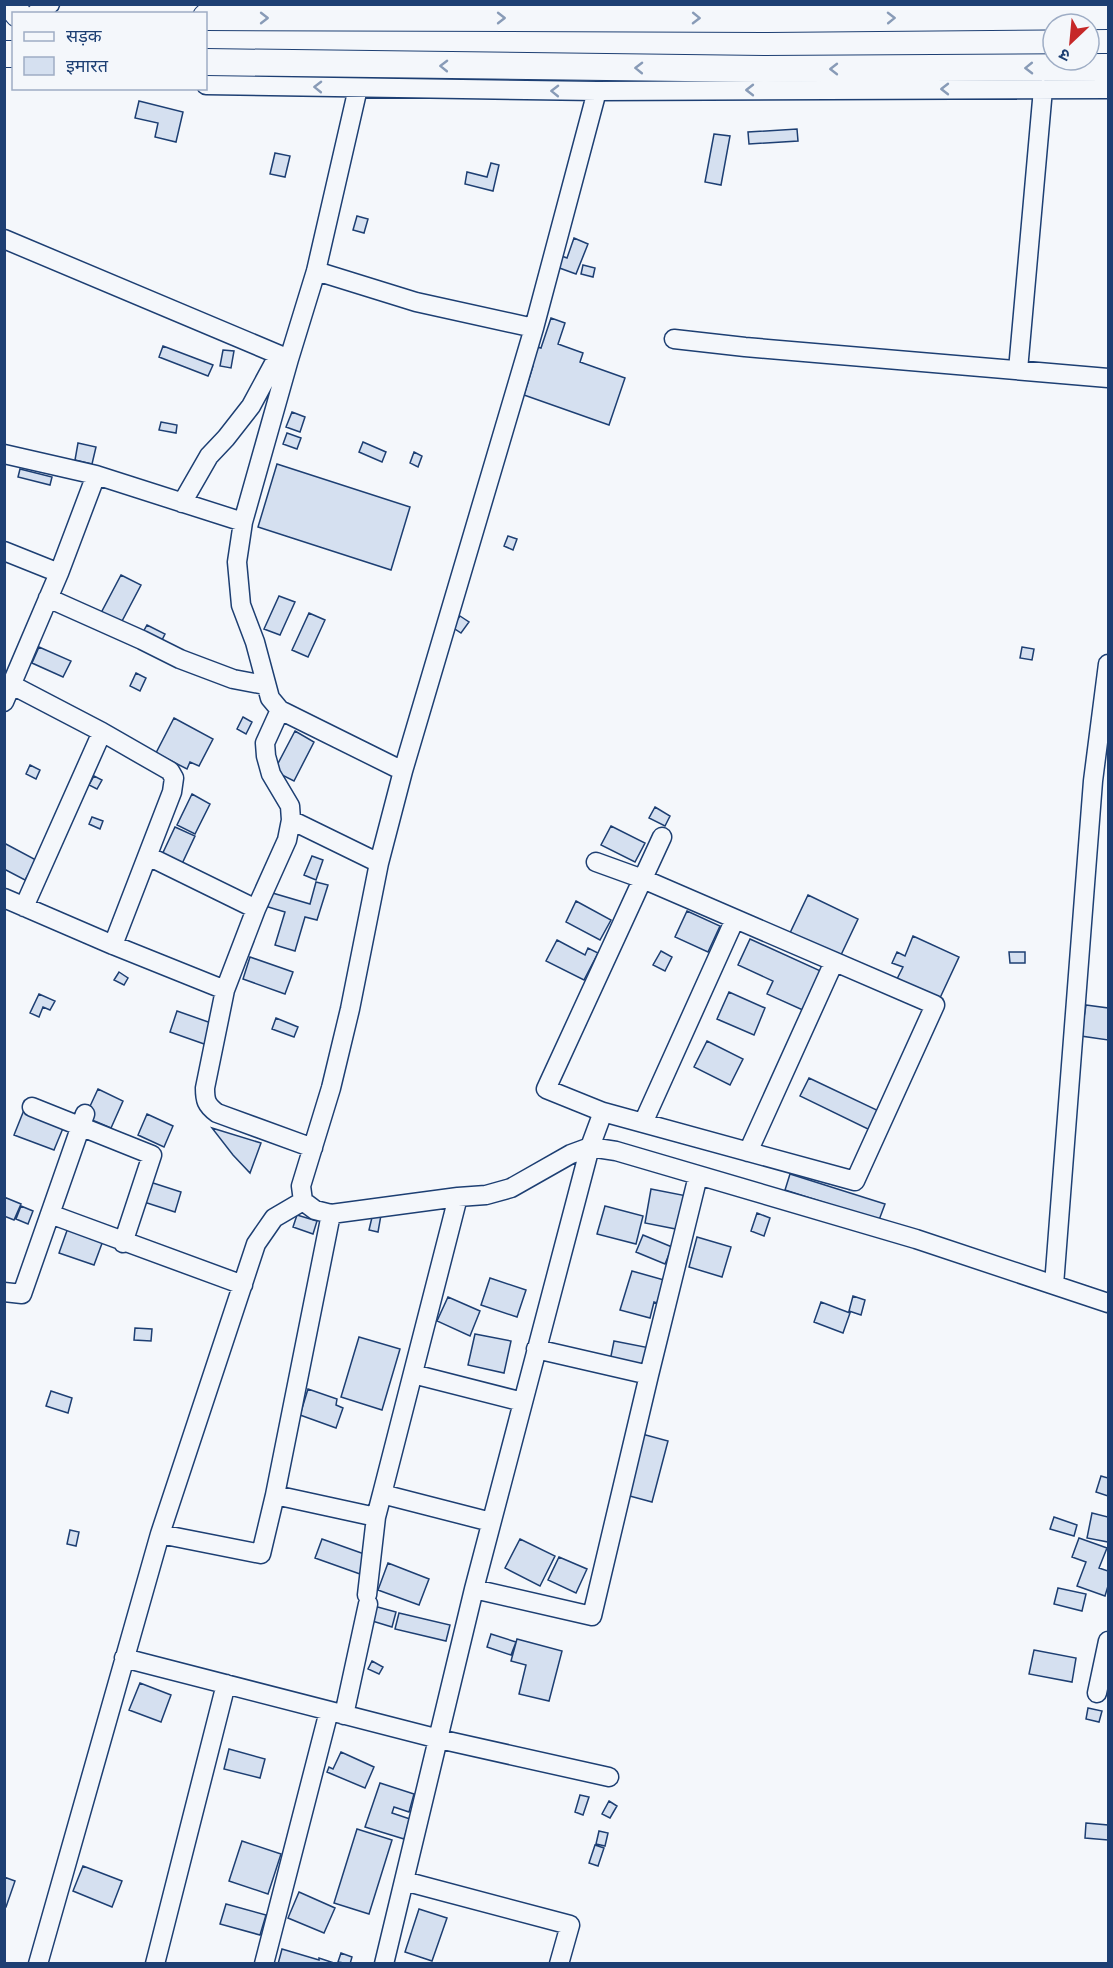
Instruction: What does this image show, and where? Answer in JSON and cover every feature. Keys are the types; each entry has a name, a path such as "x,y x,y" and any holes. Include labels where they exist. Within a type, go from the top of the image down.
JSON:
{"highway":[{"path":"207,17 768,19 1108,16"},
{"path":"207,62 764,69 1108,67"}],"street":[{"path":"207,86 597,91 1108,89"},
{"path":"358,88 316,271 283,357 243,522 237,562 241,605 255,642 270,698 280,710 403,771"},
{"path":"1018,370 1043,89"},
{"path":"597,91 534,328 403,771 379,863 350,1009 331,1088 301,1186 303,1201 315,1210 331,1214 486,1195 512,1188 571,1154 590,1147 616,1151 916,1239 1108,1304"},
{"path":"4,238 283,357"},
{"path":"316,271 417,302 534,328"},
{"path":"674,339 1108,378"},
{"path":"182,503 209,456 239,423 283,357"},
{"path":"4,454 96,475 243,522"},
{"path":"4,702 12,672 59,573 96,475"},
{"path":"4,551 59,573"},
{"path":"48,598 180,659 233,679 265,685"},
{"path":"1054,1285 1101,781 1108,664"},
{"path":"12,672 102,732 170,771 174,778 172,792 113,945"},
{"path":"280,710 265,743 266,756 272,774 290,806 291,820 287,840 256,909 225,990 205,1100 217,1113 313,1148"},
{"path":"24,907 102,732"},
{"path":"291,820 379,863"},
{"path":"596,862 643,879 935,1005 855,1181 603,1112 546,1089 643,879 662,837"},
{"path":"148,856 256,909"},
{"path":"4,898 225,990"},
{"path":"643,1123 735,919"},
{"path":"748,1152 834,962"},
{"path":"32,1107 82,1120 152,1155 123,1243"},
{"path":"384,1964 491,1522 590,1147 603,1112"},
{"path":"4,1292 22,1294 82,1120"},
{"path":"474,1589 592,1616 698,1176"},
{"path":"264,1964 337,1713 367,1600 376,1517 458,1197"},
{"path":"38,1964 160,1534 256,1244 274,1218 303,1201"},
{"path":"50,1214 123,1243 243,1285"},
{"path":"160,1534 261,1554 275,1495 331,1214"},
{"path":"537,1349 649,1375"},
{"path":"412,1374 522,1402"},
{"path":"382,1494 491,1522"},
{"path":"275,1495 376,1517"},
{"path":"1097,1694 1108,1641"},
{"path":"124,1658 337,1713 609,1777"},
{"path":"155,1964 226,1684"},
{"path":"404,1881 570,1925 559,1964"}],"building":[{"path":"139,101 183,112 176,142 155,137 158,123 135,118"},
{"path":"797,129 798,141 749,144 748,132"},
{"path":"714,134 730,136 721,185 705,182"},
{"path":"275,153 290,156 285,177 270,174"},
{"path":"491,163 499,165 493,191 465,184 467,172 487,177"},
{"path":"357,216 368,219 364,233 353,230"},
{"path":"574,238 588,244 576,274 554,266 559,255 567,258"},
{"path":"583,265 595,268 593,277 581,274"},
{"path":"551,318 565,323 558,344 583,353 580,362 625,378 609,425 524,395 537,347 541,348"},
{"path":"163,346 213,365 208,376 159,357"},
{"path":"223,350 234,351 231,368 220,366"},
{"path":"292,412 305,417 300,432 286,427"},
{"path":"161,422 177,425 176,433 159,430"},
{"path":"287,433 301,438 297,449 283,444"},
{"path":"363,442 386,452 382,462 359,452"},
{"path":"78,443 96,447 92,464 75,460"},
{"path":"414,452 422,456 418,467 410,463"},
{"path":"277,464 410,507 391,570 258,527"},
{"path":"20,469 52,477 50,485 18,477"},
{"path":"508,536 517,539 513,550 504,546"},
{"path":"121,575 141,585 121,623 101,613"},
{"path":"279,596 295,602 280,635 264,629"},
{"path":"309,613 325,620 308,657 292,650"},
{"path":"460,616 469,622 461,633 452,627"},
{"path":"147,625 165,634 160,644 142,634"},
{"path":"39,647 71,661 63,677 32,663"},
{"path":"1022,647 1034,649 1032,660 1020,658"},
{"path":"136,673 146,678 140,691 130,686"},
{"path":"243,717 252,722 246,734 237,729"},
{"path":"174,718 213,739 199,766 190,762 187,769 156,753"},
{"path":"295,731 314,742 294,781 274,771"},
{"path":"30,765 40,770 36,779 26,774"},
{"path":"94,776 102,780 97,789 89,785"},
{"path":"192,794 210,804 195,834 177,825"},
{"path":"655,807 670,816 665,826 649,818"},
{"path":"92,817 103,821 100,829 89,824"},
{"path":"611,826 645,843 635,862 601,845"},
{"path":"175,827 195,836 180,868 160,859"},
{"path":"4,843 36,860 25,880 4,869"},
{"path":"312,856 323,860 316,880 304,875"},
{"path":"316,882 328,885 317,920 305,917 295,951 275,945 285,912 265,906 269,892 310,904"},
{"path":"808,895 858,919 840,957 790,933"},
{"path":"576,901 611,920 600,940 566,922"},
{"path":"687,911 720,926 708,952 675,937"},
{"path":"913,936 959,957 939,1000 896,981 903,967 892,963 897,952 905,956"},
{"path":"750,939 825,973 805,1011 767,994 773,981 738,965"},
{"path":"557,940 585,955 588,948 598,953 584,980 546,961"},
{"path":"661,951 672,957 665,971 653,965"},
{"path":"1009,952 1025,952 1025,963 1010,963"},
{"path":"250,957 293,972 285,994 243,979"},
{"path":"119,972 128,978 124,985 114,980"},
{"path":"729,992 765,1008 754,1035 717,1019"},
{"path":"39,994 55,1001 50,1010 43,1007 39,1017 30,1013"},
{"path":"1086,1005 1108,1008 1108,1040 1081,1036"},
{"path":"177,1011 214,1024 207,1045 170,1032"},
{"path":"276,1018 298,1027 294,1037 272,1029"},
{"path":"707,1041 743,1059 730,1085 694,1067"},
{"path":"809,1078 881,1112 872,1131 800,1096"},
{"path":"98,1089 123,1101 111,1128 85,1117"},
{"path":"26,1105 66,1121 54,1150 14,1135"},
{"path":"147,1114 173,1126 164,1147 138,1135"},
{"path":"212,1128 261,1143 250,1173 233,1155"},
{"path":"790,1174 885,1204 879,1220 785,1190"},
{"path":"150,1182 181,1192 175,1212 144,1202"},
{"path":"651,1189 687,1196 681,1230 645,1223"},
{"path":"4,1197 21,1204 14,1220 4,1216"},
{"path":"21,1206 33,1211 28,1224 16,1219"},
{"path":"605,1206 643,1216 636,1244 597,1234"},
{"path":"373,1213 381,1215 378,1232 369,1230"},
{"path":"757,1213 770,1218 764,1236 751,1231"},
{"path":"297,1215 317,1221 313,1234 293,1227"},
{"path":"69,1225 104,1238 94,1265 59,1253"},
{"path":"643,1235 672,1247 665,1264 636,1252"},
{"path":"697,1237 731,1247 722,1277 689,1267"},
{"path":"632,1271 664,1280 650,1318 620,1310"},
{"path":"490,1278 526,1290 517,1317 481,1305"},
{"path":"853,1296 865,1300 861,1315 849,1311"},
{"path":"448,1297 480,1311 470,1336 437,1321"},
{"path":"821,1302 850,1313 843,1333 814,1322"},
{"path":"135,1328 152,1329 151,1341 134,1340"},
{"path":"475,1334 511,1341 504,1373 468,1365"},
{"path":"359,1337 400,1349 382,1410 341,1397"},
{"path":"614,1341 650,1348 646,1369 610,1361"},
{"path":"308,1389 337,1399 336,1405 343,1408 336,1428 300,1415"},
{"path":"51,1391 72,1398 68,1413 46,1406"},
{"path":"642,1434 668,1441 652,1502 626,1495"},
{"path":"1101,1476 1108,1478 1108,1496 1096,1492"},
{"path":"1092,1513 1108,1517 1108,1542 1087,1538"},
{"path":"1054,1517 1077,1525 1074,1536 1050,1529"},
{"path":"70,1530 79,1532 76,1546 67,1544"},
{"path":"1079,1538 1107,1548 1099,1568 1108,1571 1105,1596 1077,1586 1086,1562 1072,1557"},
{"path":"322,1539 367,1555 360,1574 315,1558"},
{"path":"520,1539 555,1556 540,1586 505,1568"},
{"path":"559,1557 587,1569 576,1593 548,1580"},
{"path":"388,1563 429,1579 419,1605 378,1590"},
{"path":"1058,1588 1086,1594 1082,1611 1054,1604"},
{"path":"374,1606 396,1612 392,1627 369,1620"},
{"path":"399,1613 450,1625 446,1641 395,1629"},
{"path":"491,1634 516,1642 511,1655 487,1647"},
{"path":"517,1639 562,1651 549,1701 519,1694 526,1665 511,1661"},
{"path":"1034,1650 1076,1658 1072,1682 1029,1674"},
{"path":"372,1661 383,1667 379,1674 368,1669"},
{"path":"140,1683 171,1695 161,1722 129,1710"},
{"path":"1088,1708 1102,1711 1099,1722 1086,1719"},
{"path":"229,1749 265,1759 260,1778 224,1769"},
{"path":"341,1752 374,1767 365,1788 327,1772 329,1767 333,1769"},
{"path":"380,1783 414,1794 409,1812 394,1807 392,1813 410,1819 404,1839 365,1827"},
{"path":"580,1795 589,1797 583,1815 575,1812"},
{"path":"609,1801 617,1806 610,1818 602,1814"},
{"path":"1086,1823 1108,1825 1108,1840 1085,1838"},
{"path":"357,1829 392,1840 369,1914 334,1903"},
{"path":"599,1831 608,1833 605,1846 596,1844"},
{"path":"242,1841 281,1854 268,1894 229,1881"},
{"path":"595,1845 604,1848 598,1866 589,1863"},
{"path":"83,1866 122,1881 112,1907 73,1891"},
{"path":"4,1877 15,1881 6,1907 4,1907"},
{"path":"299,1892 335,1908 324,1933 288,1918"},
{"path":"226,1904 266,1915 260,1935 220,1924"},
{"path":"419,1909 447,1918 432,1961 405,1952"},
{"path":"282,1949 319,1960 319,1958 337,1964 278,1964"},
{"path":"341,1953 352,1957 350,1964 338,1962"}]}
